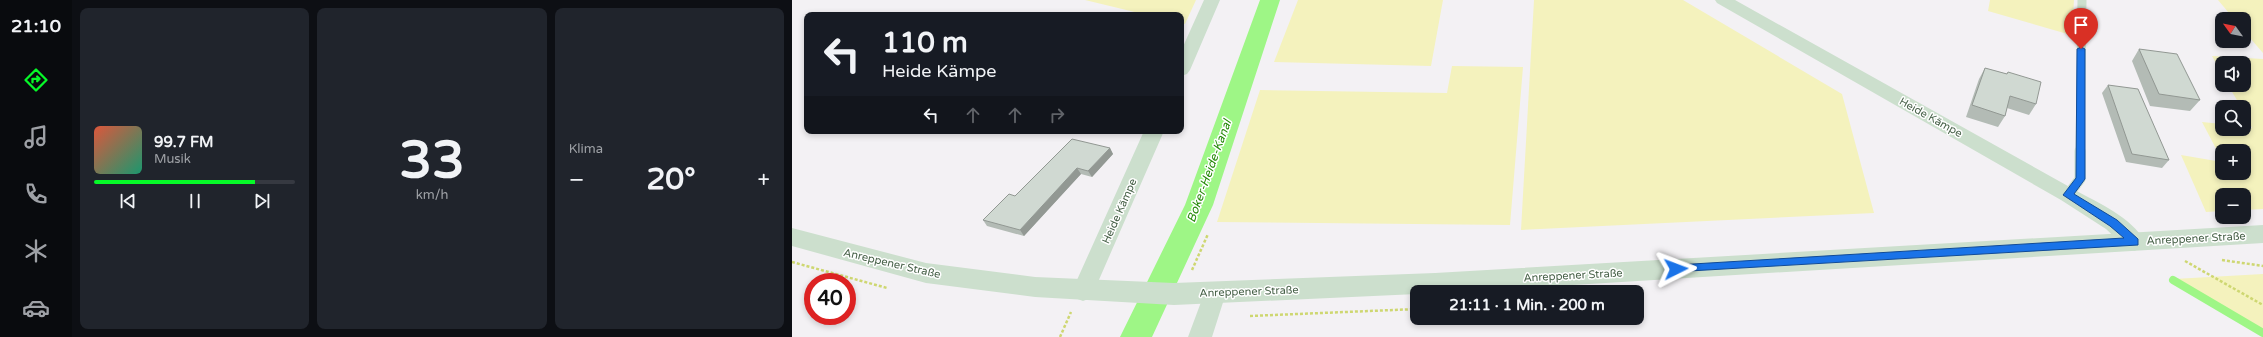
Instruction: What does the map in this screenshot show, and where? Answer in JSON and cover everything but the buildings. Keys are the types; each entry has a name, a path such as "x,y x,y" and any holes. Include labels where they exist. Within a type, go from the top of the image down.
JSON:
{"street":[{"path":"1184,63 1212,0"},
{"name":"Heide Kämpe","path":"1723,0 2068,195 2114,223 2134,242"},
{"name":"Heide Kämpe","path":"1083,291 1153,134"},
{"name":"Anreppener Straße","path":"792,237 926,273 1035,287 1083,291 1177,294 1442,282 2263,234"},
{"path":"1200,337 1215,293"}],"lane":[{"path":"2068,195 2080,179 2082,0"}],"path":[{"path":"1177,294 1208,234"},
{"path":"2166,240 2184,261 2263,305"},
{"path":"1246,316 1410,309"},
{"path":"1060,337 1071,312"}],"shaded area":[{"path":"1085,0 1196,0 1185,24 1184,12 1135,12"},
{"path":"1298,0 1443,0 1431,66 1274,62"},
{"path":"1534,0 1683,0 1842,94 1874,213 1521,230"},
{"path":"1990,0 2074,0 2072,33 2071,35 1988,11"},
{"path":"2218,0 2263,0 2263,53 2251,39 2251,12 2228,12"},
{"path":"2251,58 2263,59 2263,209 2251,210 2251,188 2215,188 2215,211 2206,212 2181,155 2215,161 2215,180 2251,180 2251,144 2215,144 2215,147 2202,122 2215,123 2215,136 2251,136 2251,100 2237,100 2232,92 2251,92"},
{"path":"1452,66 1523,67 1510,225 1217,222 1260,90 1447,93"},
{"path":"2263,274 2263,331 2174,279"}],"waterway":[{"name":"Boker-Heide-Kanal","path":"1136,337 1199,205 1270,0"},
{"path":"2173,280 2263,333"}],"route":[{"path":"1676,269 2134,242 2114,223 2068,195 2080,179 2081,49"}]}
